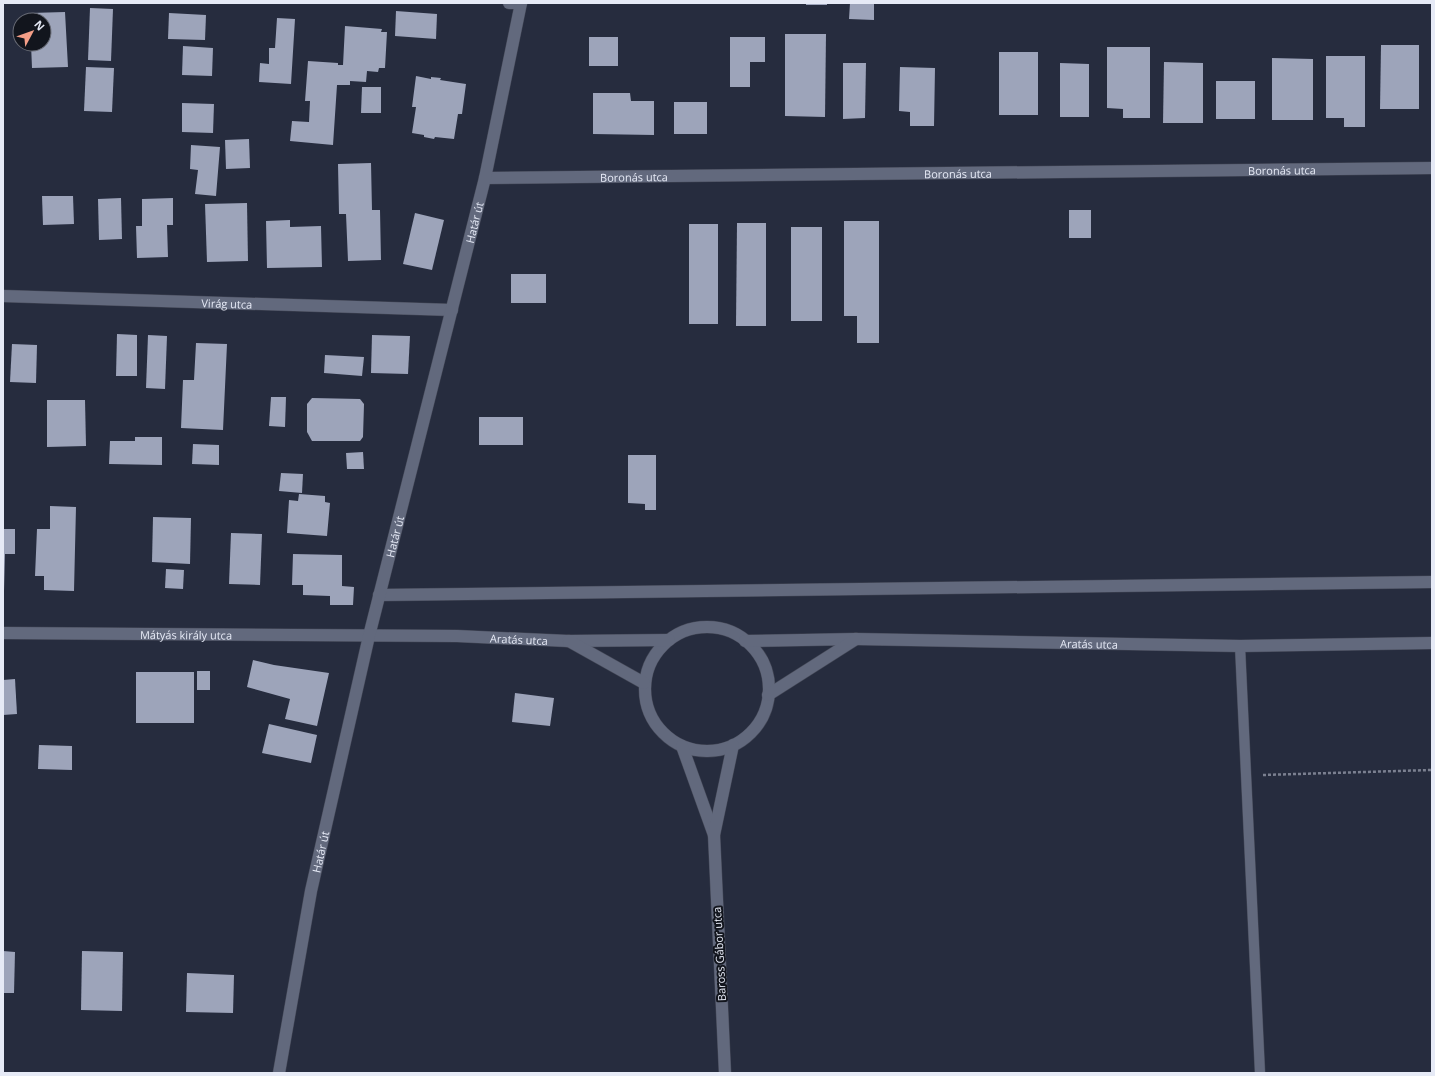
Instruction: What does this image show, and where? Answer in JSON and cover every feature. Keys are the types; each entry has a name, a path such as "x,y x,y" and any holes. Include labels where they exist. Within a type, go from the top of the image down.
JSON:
{"street":[{"path":"509,3 521,3"},
{"name":"Határ út","path":"279,1073 311,891 379,595 485,178 521,3"},
{"name":"Boronás utca","path":"485,178 1432,168"},
{"name":"Virág utca","path":"3,296 452,310"},
{"path":"379,595 1432,582"},
{"path":"700,627 720,628 738,635 745,641 754,648 764,665 769,685 767,705 759,723 746,738 729,748 709,752 689,750 670,740 654,724 646,704 644,683 650,662 662,644 680,632 700,627"},
{"name":"Mátyás király utca","path":"3,632 369,636"},
{"name":"Aratás utca","path":"369,636 457,636 568,641 669,640"},
{"path":"768,695 856,639"},
{"name":"Aratás utca","path":"745,641 856,639 1240,646 1432,643"},
{"path":"568,641 644,683"},
{"path":"714,835 733,745"},
{"path":"682,746 714,835"},
{"name":"Baross Gábor utca","path":"714,835 725,1073"}],"lane":[{"path":"1240,646 1260,1073"}],"path":[{"path":"1246,776 1432,770"}],"building":[{"path":"806,3 827,3 827,5 806,5"},
{"path":"850,3 874,3 874,20 849,19"},
{"path":"90,8 113,9 111,61 88,60"},
{"path":"396,11 437,14 436,39 395,36"},
{"path":"52,12 65,12 68,67 32,68 31,52 52,52"},
{"path":"169,13 206,15 205,40 168,39"},
{"path":"277,18 295,19 291,84 259,82 260,63 269,64 269,48 275,48"},
{"path":"345,26 382,29 381,32 387,32 385,68 379,68 378,72 367,71 366,82 350,81 350,85 337,85 333,145 290,141 292,121 309,122 310,101 305,101 308,61 338,63 338,65 343,65"},
{"path":"785,34 826,34 825,117 785,116"},
{"path":"589,37 618,37 618,66 589,66"},
{"path":"730,37 765,37 765,62 750,62 750,87 730,87"},
{"path":"1381,45 1419,45 1419,109 1380,109"},
{"path":"183,46 213,48 212,76 182,75"},
{"path":"1107,47 1150,47 1150,118 1123,118 1123,109 1107,108"},
{"path":"999,52 1038,52 1038,115 999,115"},
{"path":"1326,56 1365,56 1365,127 1344,127 1344,118 1326,118"},
{"path":"1272,58 1313,59 1313,120 1272,120"},
{"path":"1164,62 1203,63 1203,123 1163,123"},
{"path":"843,63 866,63 865,118 843,119"},
{"path":"1060,63 1089,64 1089,117 1060,117"},
{"path":"86,67 114,68 112,112 84,111"},
{"path":"900,67 935,68 934,126 910,126 910,112 899,111"},
{"path":"416,76 431,79 431,77 441,78 440,80 466,84 462,114 458,114 454,139 435,137 434,139 424,137 424,135 412,133 416,107 412,107"},
{"path":"1216,81 1255,81 1255,119 1216,119"},
{"path":"362,87 381,87 381,113 361,113"},
{"path":"593,93 630,93 631,101 654,101 654,135 593,134"},
{"path":"674,102 707,102 707,134 674,134"},
{"path":"182,103 214,104 213,133 182,132"},
{"path":"249,139 250,168 226,169 225,140"},
{"path":"191,145 220,147 216,196 195,194 198,170 190,169"},
{"path":"371,163 372,210 380,210 381,260 348,261 346,214 339,214 338,164"},
{"path":"42,196 73,196 74,224 43,225"},
{"path":"121,198 122,239 99,240 98,199"},
{"path":"173,198 173,225 167,225 168,257 137,258 136,226 142,226 142,199"},
{"path":"247,203 248,261 207,262 205,204"},
{"path":"1069,210 1091,210 1091,238 1069,238"},
{"path":"415,213 444,220 432,270 403,264"},
{"path":"290,220 290,227 321,226 322,267 267,268 266,221"},
{"path":"844,221 879,221 879,343 857,343 857,316 844,316"},
{"path":"737,223 766,223 766,326 736,326"},
{"path":"689,224 718,224 718,324 689,324"},
{"path":"791,227 822,227 822,321 791,321"},
{"path":"511,274 546,274 546,303 511,303"},
{"path":"117,334 137,335 137,376 116,376"},
{"path":"148,335 167,336 165,389 146,388"},
{"path":"372,335 410,336 408,374 371,373"},
{"path":"196,343 227,344 223,430 181,428 183,380 194,380"},
{"path":"12,344 37,345 36,383 10,382"},
{"path":"325,355 364,357 362,376 324,373"},
{"path":"271,397 286,397 285,427 269,426"},
{"path":"312,398 360,399 364,404 363,437 360,441 312,441 307,432 307,404"},
{"path":"47,400 85,400 86,446 47,447"},
{"path":"479,417 523,417 523,445 479,445"},
{"path":"135,437 162,437 162,465 109,464 110,441 135,441"},
{"path":"193,444 219,445 219,465 192,464"},
{"path":"363,452 364,469 347,469 346,453"},
{"path":"628,455 656,455 656,510 645,510 645,504 628,503"},
{"path":"281,473 303,474 302,493 279,491"},
{"path":"299,494 325,496 325,502 330,503 327,536 287,533 289,500 298,501"},
{"path":"50,506 76,507 74,591 44,590 44,576 35,576 37,529 50,529"},
{"path":"153,517 191,518 190,564 152,562"},
{"path":"3,529 15,529 15,554 5,554 4,591 3,591"},
{"path":"231,533 262,534 260,585 229,584"},
{"path":"293,554 342,555 342,586 354,587 353,605 330,605 330,596 303,595 303,585 292,585"},
{"path":"166,569 184,570 183,589 165,588"},
{"path":"253,660 274,665 329,673 317,726 285,719 290,699 247,687"},
{"path":"197,671 210,671 210,690 197,690"},
{"path":"136,672 194,672 194,723 136,723"},
{"path":"15,679 17,714 3,715 3,680"},
{"path":"515,693 554,698 550,726 512,722"},
{"path":"269,724 317,735 311,763 262,753"},
{"path":"39,745 72,746 72,770 38,769"},
{"path":"3,951 15,952 14,993 3,993"},
{"path":"82,951 123,952 122,1011 81,1010"},
{"path":"187,973 234,975 233,1013 186,1012"}]}
